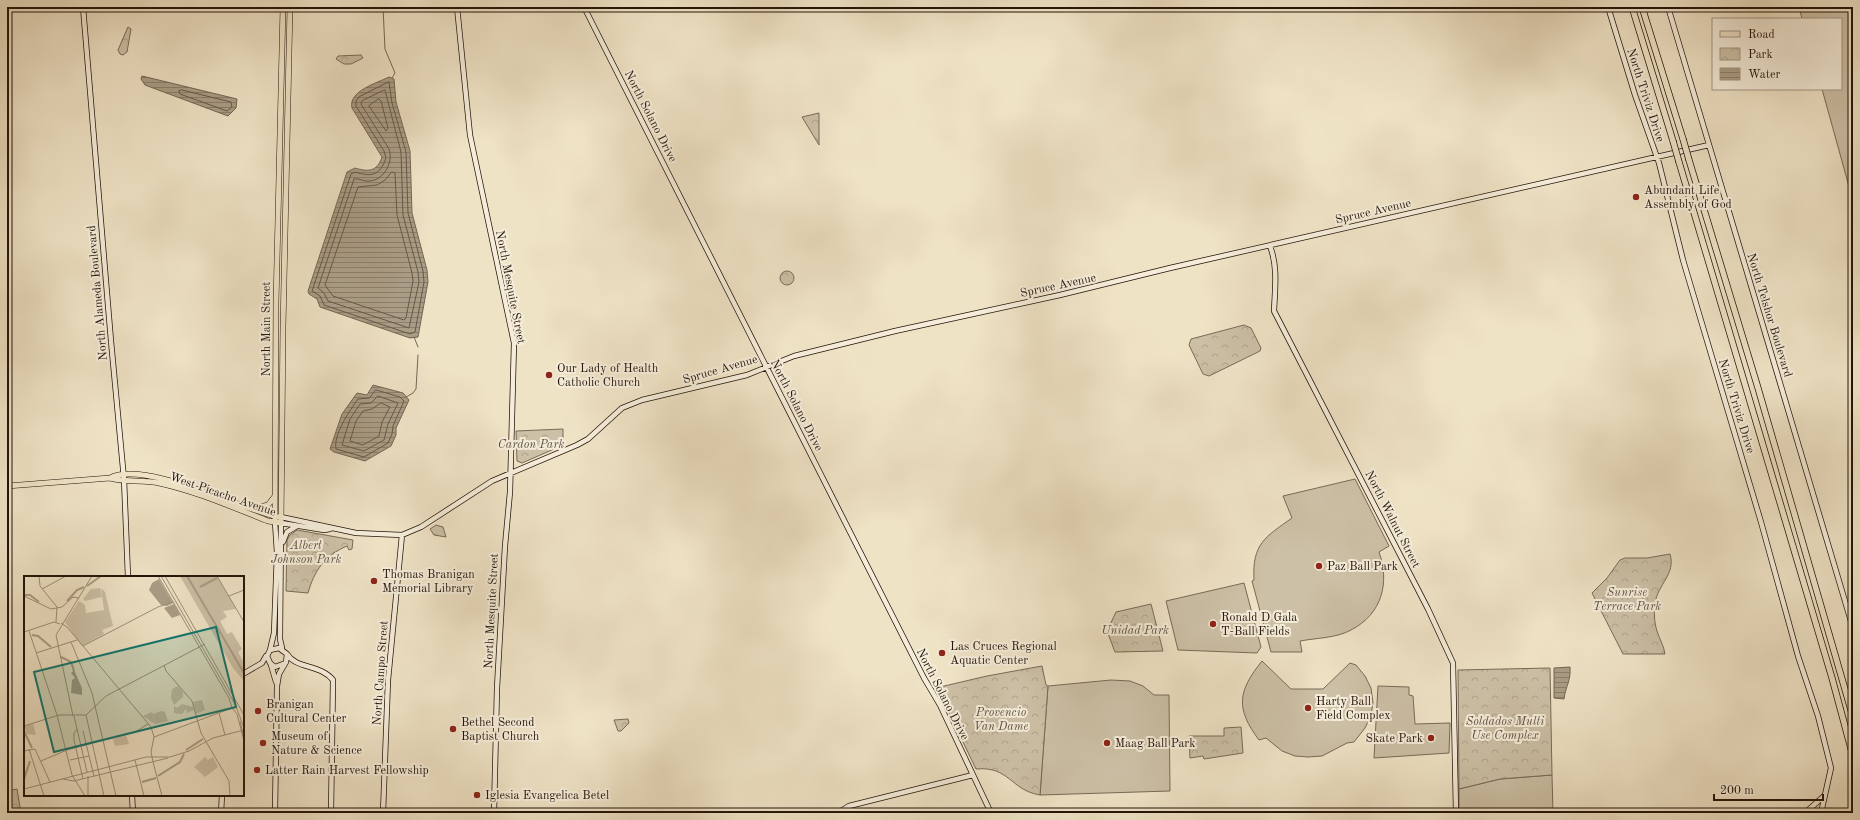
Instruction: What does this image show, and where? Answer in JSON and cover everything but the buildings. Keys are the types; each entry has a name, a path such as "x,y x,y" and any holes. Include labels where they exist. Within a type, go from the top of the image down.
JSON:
{"highway":[{"path":"1632,7 1680,162 1830,671 1853,756"},
{"path":"1642,7 1760,395 1853,717"}],"main road":[{"name":"North Main Street","path":"278,517 275,496 276,303 283,7"},
{"name":"North Main Street","path":"278,523 290,7"},
{"name":"West Picacho Avenue","path":"7,486 110,478 115,480 124,477 146,476 164,479 278,517"},
{"name":"West Picacho Avenue","path":"124,477 175,487 278,523"},
{"path":"251,508 260,509 268,506 275,496"}],"street":[{"name":"North Alameda Boulevard","path":"83,7 124,477 128,576"},
{"name":"North Mesquite Street","path":"457,7 470,135 514,342 511,474 505,546 498,682 494,813"},
{"name":"North Solano Drive","path":"584,7 924,678 940,705 991,813"},
{"name":"North Triviz Drive","path":"1608,7 1656,156 1686,268 1761,522 1798,656 1818,716 1831,768 1821,813"},
{"name":"North Telshor Boulevard","path":"1668,7 1853,628"},
{"name":"Spruce Avenue","path":"402,535 441,516 492,481 511,474 588,439 622,408 642,400 747,375 794,356 895,330 1074,292 1708,145"},
{"name":"North Walnut Street","path":"1270,246 1275,259 1276,273 1274,311 1428,609 1452,663 1456,813"},
{"path":"278,517 324,526 330,529 381,535 402,535"},
{"name":"West Picacho Avenue","path":"278,523 324,530 330,529"},
{"name":"North Main Street","path":"278,523 281,545 280,639 282,648"},
{"name":"North Main Street","path":"269,651 274,633 278,523"},
{"path":"281,545 287,532 298,526"},
{"name":"North Campo Street","path":"383,813 388,680 402,535"},
{"path":"244,673 262,663 269,651 276,647 282,648 293,661 324,671 333,680 331,813"},
{"path":"269,651 267,659 277,686"},
{"path":"275,813 277,686 287,654"},
{"path":"244,677 251,671 270,664 278,667 284,664 296,665 317,671 326,676 333,688"},
{"path":"838,813 849,806 973,775"},
{"path":"132,796 133,813"},
{"path":"221,813 222,796"},
{"path":"1804,813 1824,796"}],"green space":[{"path":"1799,7 1853,7 1853,201 1822,90 1842,90 1842,18 1802,18"},
{"path":"128,27 131,29 127,52 123,55 120,54 118,50"},
{"path":"361,55 363,58 351,64 344,64 336,59 338,56"},
{"path":"819,113 819,145 802,117"},
{"path":"787,271 792,273 794,278 792,283 787,285 782,283 780,278 782,273"},
{"path":"1244,325 1251,328 1261,348 1260,351 1209,376 1203,374 1189,345 1191,339"},
{"name":"Cardon Park","path":"563,429 563,443 561,446 522,463 517,461 516,431"},
{"name":"Paz Ball Park","path":"1355,479 1389,546 1379,552 1384,575 1381,597 1370,615 1362,623 1345,633 1300,641 1302,652 1271,652 1252,581 1254,580 1255,558 1262,543 1274,531 1292,518 1283,496"},
{"path":"436,525 443,527 446,537 434,535 430,529"},
{"name":"Albert Johnson Park","path":"297,530 353,540 352,549 349,550 347,546 332,554 327,559 317,571 308,593 286,591 287,540 290,535"},
{"name":"Sunrise Terrace Park","path":"1670,554 1671,567 1659,590 1654,610 1656,628 1665,654 1623,654 1592,593 1607,578 1620,560 1625,558 1647,558"},
{"name":"Ronald D Gala T-Ball Fields","path":"1244,583 1261,647 1257,653 1178,650 1166,601"},
{"name":"Unidad Park","path":"1151,604 1163,651 1115,652 1107,631 1116,612"},
{"name":"Harty Ball Field Complex","path":"1262,661 1291,689 1323,689 1350,663 1356,665 1365,676 1371,688 1373,702 1371,716 1365,728 1354,742 1347,743 1322,756 1295,756 1282,751 1266,738 1259,740 1251,729 1246,718 1242,700 1248,682"},
{"name":"Provencio Van Dame","path":"1042,666 1046,685 1048,686 1040,795 1022,788 996,771 976,769 938,690 940,687 987,676"},
{"name":"Soldados Multi Use Complex","path":"1550,668 1552,775 1500,779 1459,789 1458,670"},
{"name":"Maag Ball Park","path":"1111,680 1130,681 1143,686 1154,695 1169,695 1170,791 1040,795 1048,686"},
{"path":"1378,686 1409,687 1409,695 1413,696 1415,724 1450,723 1449,753 1374,758"},
{"path":"628,719 629,723 621,731 618,731 614,720"},
{"path":"1241,727 1243,753 1204,759 1203,756 1190,758 1189,736 1224,736 1224,728"},
{"path":"1552,775 1553,813 1459,813 1459,789 1500,779"},
{"path":"17,789 21,813 7,813 7,791"}],"water":[{"path":"142,76 237,99 236,108 228,116 145,85 141,79"},
{"path":"389,77 394,79 396,102 410,151 412,213 427,270 428,282 418,337 410,338 320,307 317,299 309,294 308,291 347,172 355,168 372,170 378,166 382,157 352,108 352,102 354,97 364,88"},
{"path":"373,385 403,393 409,400 396,428 396,435 391,446 365,461 334,452 330,449 342,414 357,393 367,395"},
{"path":"1570,667 1570,676 1564,699 1554,698 1554,668"}],"waterway":[{"path":"383,7 385,49 395,73 392,78"},
{"path":"414,337 418,347"},
{"path":"406,397 413,393 416,389 418,355"}],"place":[{"name":"Abundant Life Assembly of God","path":"1636,197"},
{"name":"Our Lady of Health Catholic Church","path":"549,375"},
{"name":"Paz Ball Park","path":"1319,566"},
{"name":"Thomas Branigan Memorial Library","path":"374,581"},
{"name":"Ronald D Gala T-Ball Fields","path":"1213,624"},
{"name":"Las Cruces Regional Aquatic Center","path":"942,653"},
{"name":"Harty Ball Field Complex","path":"1308,708"},
{"name":"Branigan Cultural Center","path":"258,711"},
{"name":"Bethel Second Baptist Church","path":"453,729"},
{"name":"Skate Park","path":"1431,738"},
{"name":"Museum of Nature & Science","path":"263,743"},
{"name":"Maag Ball Park","path":"1107,743"},
{"name":"Latter Rain Harvest Fellowship","path":"257,770"},
{"name":"Iglesia Evangelica Betel","path":"477,795"}]}
